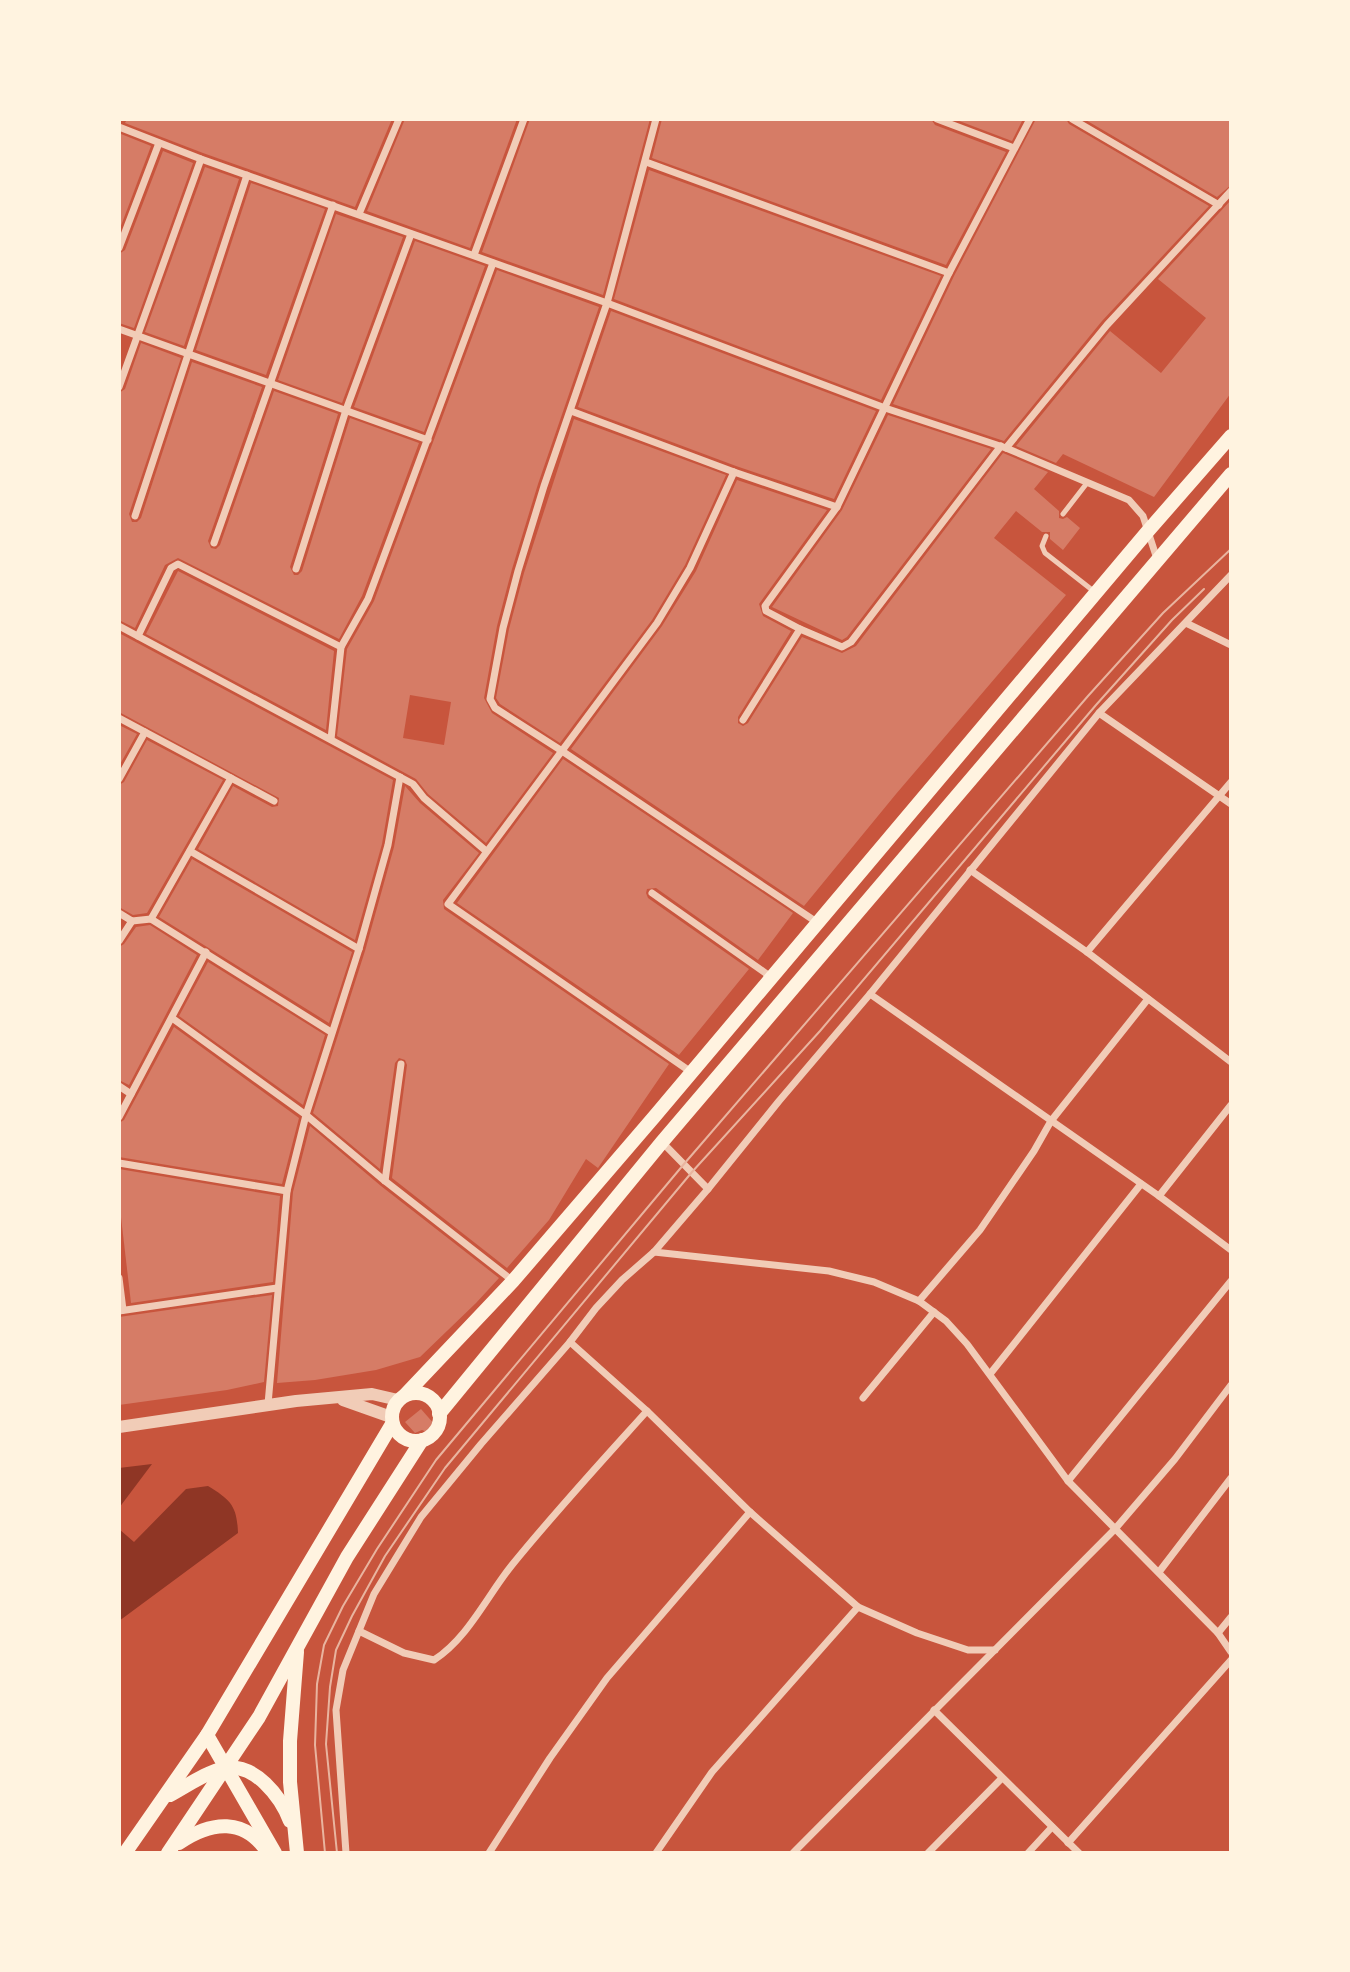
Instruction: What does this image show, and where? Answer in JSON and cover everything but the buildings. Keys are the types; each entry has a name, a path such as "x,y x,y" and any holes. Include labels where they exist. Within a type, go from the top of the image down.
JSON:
{"main road":[{"path":"422,1440 407,1439 396,1430 392,1411 402,1397 513,1281 1231,436"},
{"path":"439,1414 663,1142 1231,474"},
{"path":"170,1850 259,1717 347,1557 422,1440 434,1433 439,1420 437,1406 420,1393 402,1397"},
{"path":"125,1853 207,1735 392,1420"},
{"path":"297,1850 290,1782 290,1741 298,1643"},
{"path":"207,1735 275,1853"},
{"path":"166,1797 201,1778 227,1768 245,1772 263,1781 277,1795 289,1818 297,1850"},
{"path":"170,1850 190,1835 222,1825 250,1833 268,1853"}],"street":[{"path":"359,214 399,119"},
{"path":"474,255 524,119"},
{"path":"656,119 607,303 544,486 518,571 503,628 490,699 495,708 818,923"},
{"path":"937,119 1014,148"},
{"path":"1030,119 949,273 837,507 765,606 766,611 842,647 851,642 1004,447 1107,325 1231,191"},
{"path":"1072,119 1219,205"},
{"path":"119,127 201,159 607,303 885,408 1004,447 1129,500 1143,516 1157,559"},
{"path":"119,248 159,143"},
{"path":"119,387 201,159"},
{"path":"646,162 949,273"},
{"path":"135,516 247,175"},
{"path":"214,543 333,205"},
{"path":"296,569 346,411 411,234"},
{"path":"331,739 341,648 368,599 493,263"},
{"path":"119,329 428,440"},
{"path":"571,411 837,507"},
{"path":"691,1072 448,904 657,623 690,568 734,472"},
{"path":"138,636 171,568 178,564 341,648"},
{"path":"346,1853 336,1710 343,1670 374,1594 421,1517 596,1308 654,1252 708,1189 1099,713 1231,575"},
{"path":"1186,622 1231,645"},
{"path":"119,626 412,784 424,799 486,851"},
{"path":"743,720 800,629"},
{"path":"1099,713 1231,804"},
{"path":"119,718 274,801"},
{"path":"119,779 145,732"},
{"path":"268,1404 287,1191 306,1115 359,949 388,845 400,777"},
{"path":"151,919 231,778"},
{"path":"1087,952 1231,782"},
{"path":"190,851 359,949"},
{"path":"970,870 1087,952 1231,1062"},
{"path":"652,893 771,977"},
{"path":"119,913 132,921 151,919 331,1032"},
{"path":"119,941 132,921"},
{"path":"119,1117 206,952"},
{"path":"870,993 1231,1250"},
{"path":"919,1301 980,1230 1051,1121 1148,999"},
{"path":"172,1018 306,1115 513,1281"},
{"path":"385,1181 401,1064"},
{"path":"119,1086 131,1094"},
{"path":"1158,1196 1231,1105"},
{"path":"663,1142 708,1189"},
{"path":"119,1163 287,1191"},
{"path":"990,1374 1141,1184"},
{"path":"654,1252 829,1272 874,1282 919,1301 946,1321 990,1374 1068,1480 1218,1633 1231,1652"},
{"path":"119,1278 121,1311 277,1289"},
{"path":"1068,1480 1231,1281"},
{"path":"863,1398 934,1312"},
{"path":"570,1342 647,1411 750,1512 858,1607 917,1633 968,1650 995,1650"},
{"path":"793,1853 1115,1529 1175,1460 1231,1385"},
{"path":"119,1427 268,1404 372,1394 402,1397"},
{"path":"340,1399 392,1420"},
{"path":"359,1632 418,1657 434,1660 451,1649 538,1533 647,1411"},
{"path":"1159,1572 1231,1478"},
{"path":"489,1853 550,1758 607,1678 750,1512"},
{"path":"656,1853 712,1772 858,1607"},
{"path":"1218,1633 1231,1617"},
{"path":"1068,1843 1231,1660"},
{"path":"934,1710 1079,1853"},
{"path":"928,1853 1001,1779"},
{"path":"1028,1853 1052,1827"}],"lane":[{"path":"1063,514 1087,483"},
{"path":"1046,536 1042,546 1045,553 1096,593"}],"shaded area":[{"path":"152,1464 119,1508 119,1468"},
{"path":"208,1486 231,1505 236,1516 238,1533 119,1621 119,1529 134,1542 186,1489"}],"tram line":[{"path":"325,1853 315,1745 317,1684 324,1645 343,1606 377,1549 436,1460 684,1164 1088,696 1163,613 1231,549"},
{"path":"337,1853 326,1744 336,1650 385,1556 445,1468 692,1172 820,1031 1096,705 1172,620 1204,589"}]}
